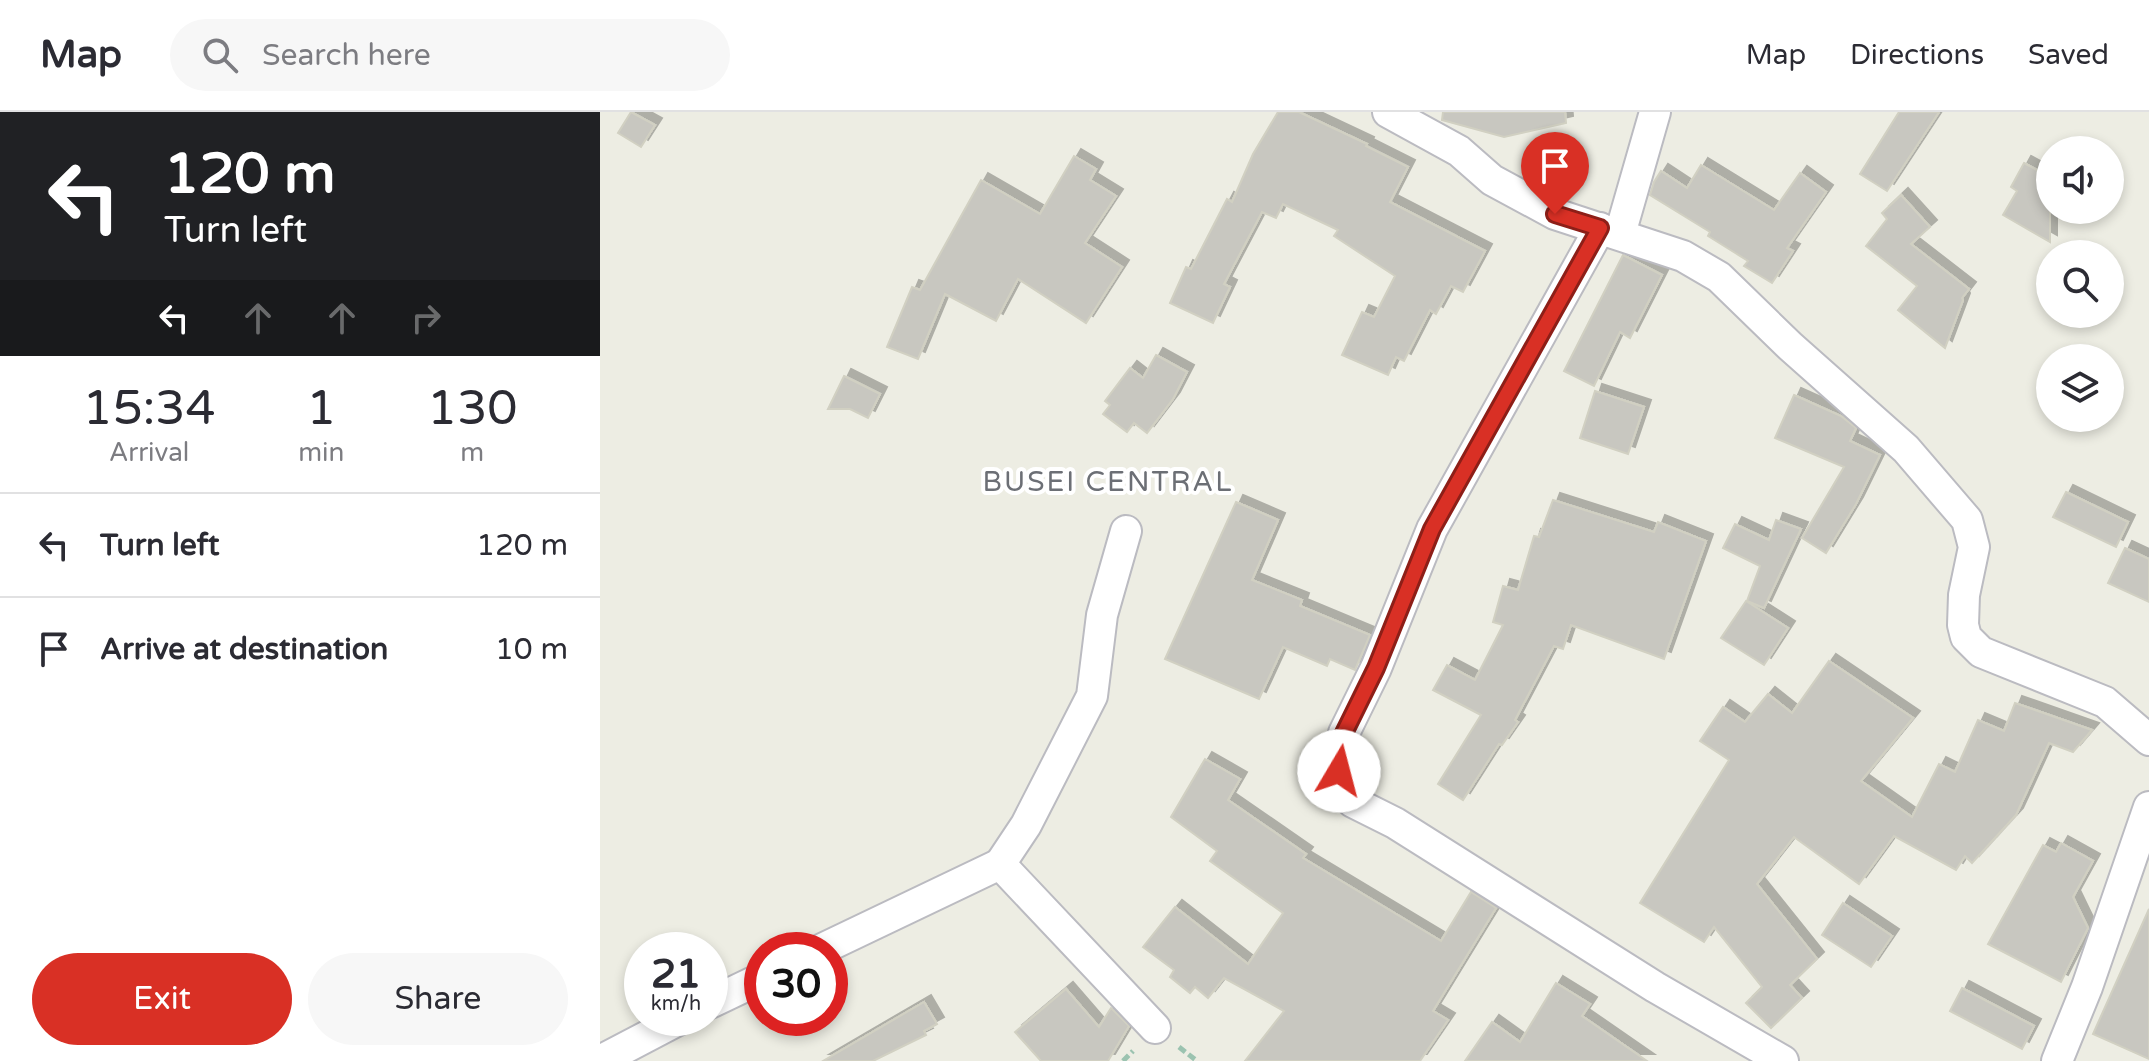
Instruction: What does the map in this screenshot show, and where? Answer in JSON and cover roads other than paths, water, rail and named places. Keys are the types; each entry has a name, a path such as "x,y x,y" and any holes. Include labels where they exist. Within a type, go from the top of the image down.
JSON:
{"street":[{"path":"1388,112 1459,151 1492,180 1555,214 1683,256 1719,277 1790,346 1906,449 1967,520 1974,547 1964,595 1963,625 1966,637 1981,652 2105,702 2149,740"},
{"path":"1655,112 1610,231 1432,529 1376,668 1344,733 1339,771 1353,802 1395,823 1655,987 1783,1061"},
{"path":"848,937 1000,864 1026,825 1092,696 1102,615 1126,531"},
{"path":"2057,1061 2087,987 2149,807"},
{"path":"1000,864 1155,1028"},
{"path":"600,1061 648,1036"}],"district":[{"name":"BUSEI CENTRAL","path":"1108,482"}]}
